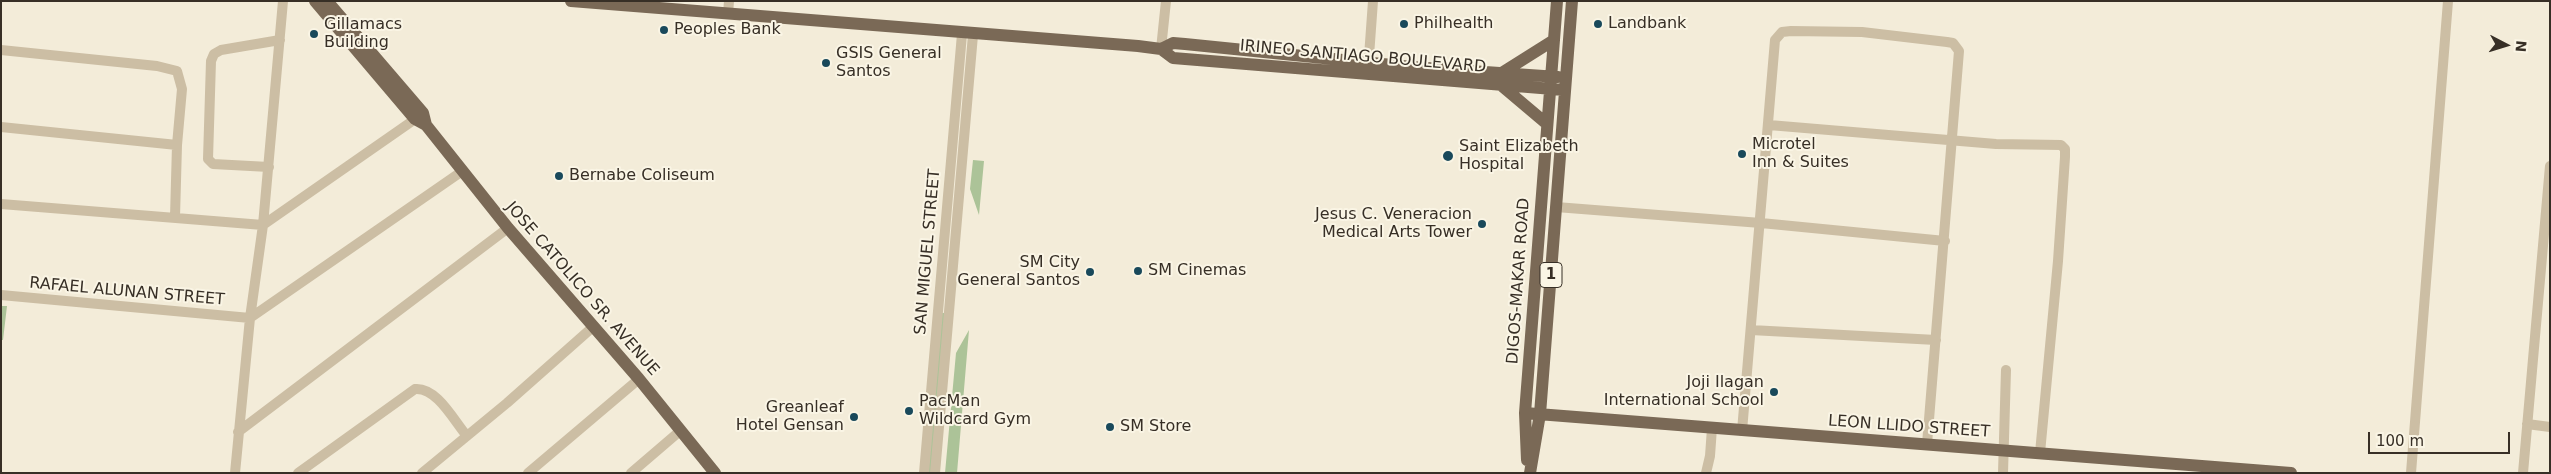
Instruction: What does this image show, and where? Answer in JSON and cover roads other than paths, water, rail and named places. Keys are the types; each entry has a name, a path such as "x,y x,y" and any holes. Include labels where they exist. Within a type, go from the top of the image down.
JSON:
{"main road":[{"name":"JOSE CATOLICO SR. AVENUE","path":"315,1 421,119"},
{"name":"JOSE CATOLICO SR. AVENUE","path":"327,1 339,7 461,172 639,379 715,473"},
{"name":"IRINEO SANTIAGO BOULEVARD","path":"571,1 728,8 967,34 1161,49 1173,58 1368,68 1566,84"},
{"name":"DIGOS-MAKAR ROAD","path":"1528,473 1525,413 1557,1"},
{"name":"DIGOS-MAKAR ROAD","path":"1528,473 1540,414 1572,1"},
{"path":"1547,124 1500,79 1554,40"},
{"name":"LEON LLIDO STREET","path":"1525,413 2283,472"}],"street":[{"path":"235,473 250,318 269,167 283,1"},
{"path":"1161,49 1166,1"},
{"path":"1368,68 1373,1"},
{"path":"2411,473 2448,1"},
{"path":"1742,431 1761,223 1774,48 1782,32 1804,30 1862,32 1947,42 1956,46 1959,61 1927,444"},
{"name":"SAN MIGUEL STREET","path":"924,473 967,34"},
{"name":"SAN MIGUEL STREET","path":"935,473 967,34"},
{"path":"269,167 213,164 208,159 211,61 214,54 221,50 280,40"},
{"path":"1,50 156,66 173,70 179,75 182,88 177,145 175,217"},
{"path":"1,204 263,225 421,119"},
{"path":"1769,125 2014,145 2053,144 2061,145 2065,149 2058,261 2040,453"},
{"path":"1,127 177,145"},
{"path":"2523,473 2545,263 2550,166"},
{"path":"250,318 461,172"},
{"path":"1556,207 1761,223 1944,241"},
{"path":"238,432 508,228"},
{"name":"RAFAEL ALUNAN STREET","path":"1,295 250,318"},
{"path":"422,473 594,326"},
{"path":"1751,330 1936,340"},
{"path":"2003,473 2006,370"},
{"path":"528,473 639,379"},
{"path":"298,473 415,389 426,390 432,393 467,436"},
{"path":"2527,424 2550,427"},
{"path":"1706,473 1710,456 1712,428"},
{"path":"631,473 680,431"}],"place":[{"name":"Philhealth","path":"1404,24"},
{"name":"Landbank","path":"1598,24"},
{"name":"Peoples Bank","path":"664,30"},
{"name":"Gillamacs Building","path":"314,34"},
{"name":"GSIS General Santos","path":"826,63"},
{"name":"Microtel Inn & Suites","path":"1742,154"},
{"name":"Saint Elizabeth Hospital","path":"1448,156"},
{"name":"Bernabe Coliseum","path":"559,176"},
{"name":"Jesus C. Veneracion Medical Arts Tower","path":"1482,224"},
{"name":"SM Cinemas","path":"1138,271"},
{"name":"SM City General Santos","path":"1090,272"},
{"name":"Joji Ilagan International School","path":"1774,392"},
{"name":"PacMan Wildcard Gym","path":"909,411"},
{"name":"Greanleaf Hotel Gensan","path":"854,417"},
{"name":"SM Store","path":"1110,427"}]}
